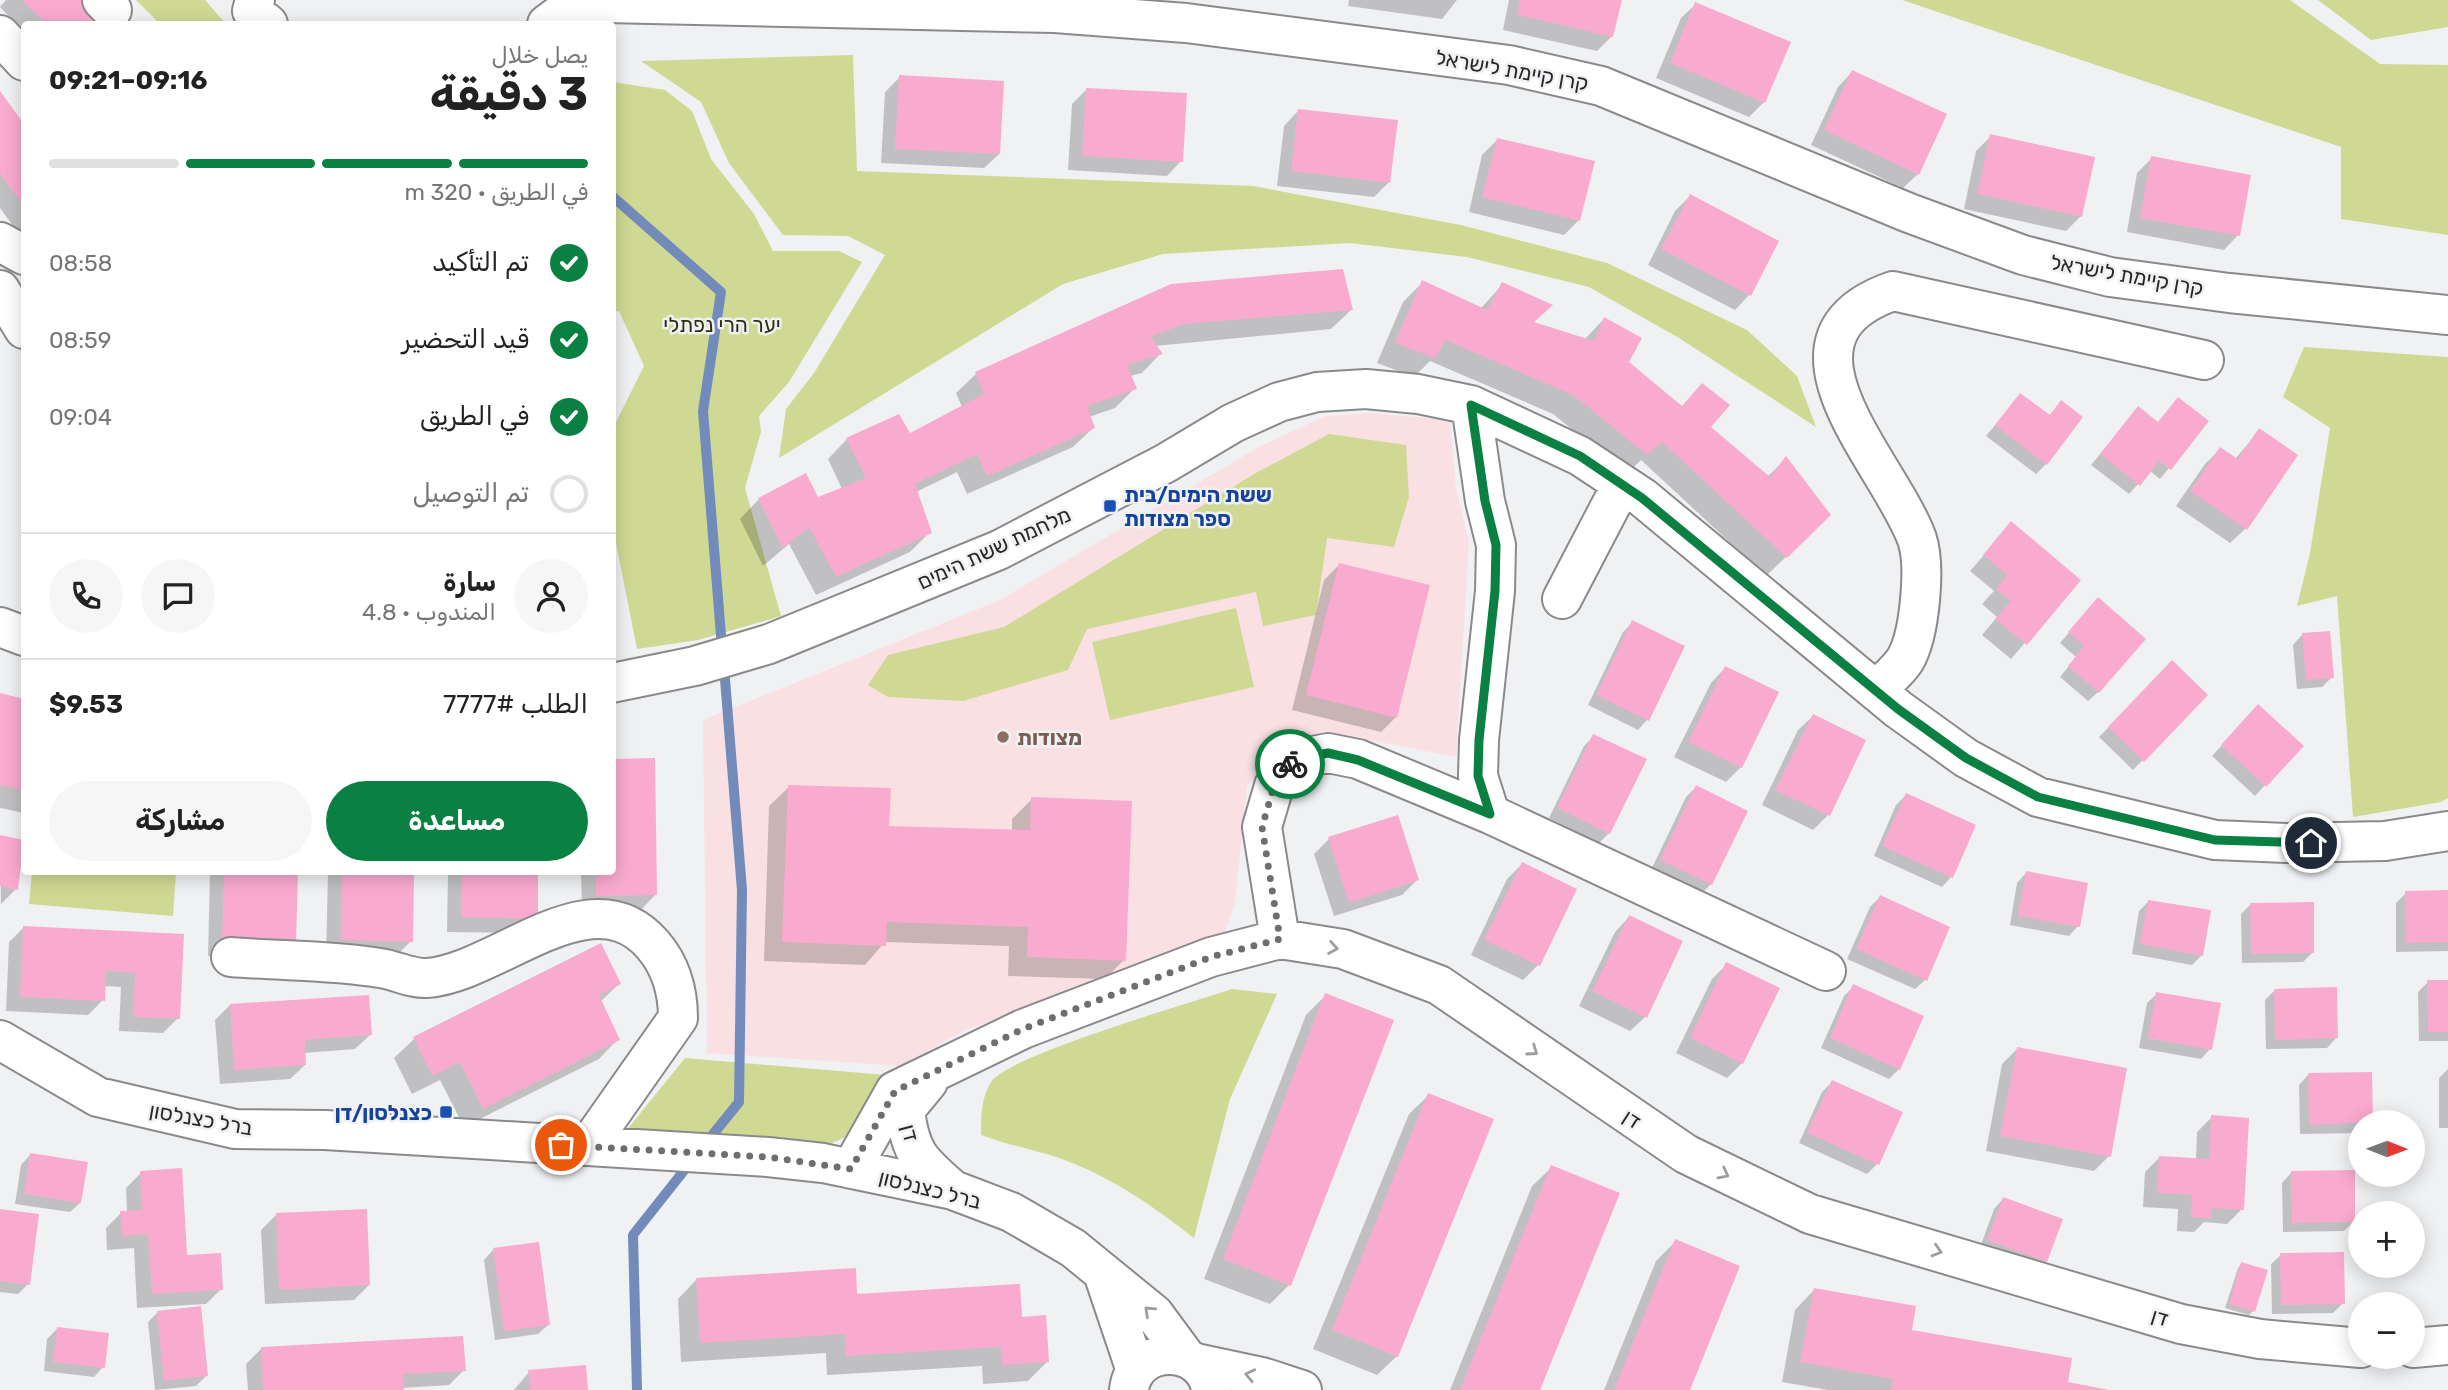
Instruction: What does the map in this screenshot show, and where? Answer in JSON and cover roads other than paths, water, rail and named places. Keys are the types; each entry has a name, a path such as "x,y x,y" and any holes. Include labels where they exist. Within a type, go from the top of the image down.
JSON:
{"street":[{"name":"קרן קיימת לישראל","path":"551,21 569,8 606,3 1055,13 1186,23 1509,65 1601,86 1909,213 2023,255 2123,279 2448,315"},
{"path":"0,35 21,58"},
{"path":"0,242 21,253"},
{"path":"0,290 21,324"},
{"path":"1876,691 1905,659 1917,620 1920,574 1917,540 1846,410 1832,375 1833,343 1845,322 1866,300 1893,291 2204,360"},
{"name":"מלחמת ששת הימים","path":"616,682 695,666 769,644 999,550 1166,463 1233,423 1279,401 1317,392 1366,389 1418,394 1471,405 1580,456 1622,484 1876,691 1966,758 2038,797 2118,819 2215,840 2286,844 2385,841 2448,831"},
{"path":"1471,405 1485,501 1496,545 1495,591 1478,776 1490,814"},
{"path":"1562,599 1622,484"},
{"path":"0,626 21,634"},
{"path":"1280,939 1262,827 1274,786 1293,760 1328,753 1358,760 1490,814 1826,971"},
{"path":"231,957 381,968 427,978 470,965 562,925 610,917 642,932 659,953 678,993 678,1018 588,1146"},
{"name":"דן","path":"851,1169 895,1091 1023,1029 1211,957 1280,939 1343,949 1439,985 1686,1154 1810,1214 2181,1324 2260,1339 2348,1347"},
{"name":"ברל כצנלסון","path":"0,1040 97,1097 235,1129 325,1130 768,1157 851,1169 953,1190 1011,1212 1073,1248 1104,1276 1154,1314 1197,1370"},
{"name":"דן","path":"936,1072 905,1110 908,1140 924,1165 953,1190"},
{"name":"ברל כצנלסון","path":"1104,1276 1129,1384"},
{"path":"2425,1347 2448,1345"},
{"path":"1129,1384 1146,1361 1159,1355 1197,1370 1262,1377 1302,1390"}],"waterway":[{"path":"616,200 721,292 703,411 722,648"},
{"path":"706,1143 739,1102 742,890 724,667"},
{"path":"637,1390 633,1235 690,1163"}],"place":[{"name":"ששת הימים/בית ספר מצודות","path":"1110,506"},
{"name":"מצודות","path":"1003,737"},
{"name":"כצנלסון/דן","path":"446,1112"}],"park label":[{"name":"יער הרי נפתלי","path":"722,324"}]}
